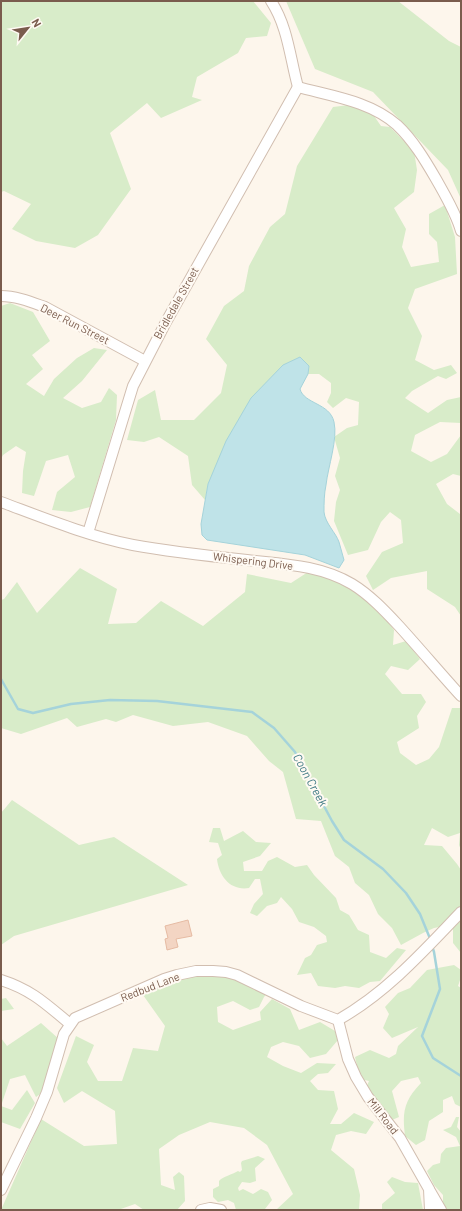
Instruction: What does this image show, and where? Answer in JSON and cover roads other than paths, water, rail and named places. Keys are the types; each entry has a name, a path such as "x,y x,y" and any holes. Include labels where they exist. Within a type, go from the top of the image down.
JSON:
{"street":[{"path":"271,1 279,13 284,28 298,87 370,108 396,124 408,136 432,172 451,206 461,231"},
{"name":"Bridledale Street","path":"88,533 133,386 145,361 217,229 298,87"},
{"name":"Deer Run Street","path":"1,296 14,297 45,307 145,361"},
{"name":"Whispering Drive","path":"1,502 88,533 133,545 177,552 292,565 338,576 354,585 374,601 422,651 461,696"},
{"path":"338,1020 376,996 392,982 461,912"},
{"name":"Redbud Lane","path":"70,1024 75,1018 164,979 196,971 226,972 264,987 301,1006 338,1020"},
{"path":"1,980 26,989 70,1024 64,1034 47,1092 1,1190"},
{"name":"Mill Road","path":"338,1020 348,1059 356,1077 368,1098 400,1138 429,1189 430,1210"},
{"path":"429,1189 441,1210"},
{"path":"201,1210 210,1208 221,1210"}],"water":[{"path":"300,357 309,366 308,374 300,389 302,394 328,411 334,422 335,436 327,478 324,512 326,520 339,542 344,560 339,568 305,555 207,540 202,535 201,524 208,484 226,441 251,398 283,365"}],"waterway":[{"name":"Coon Creek","path":"1,679 18,709 33,713 71,704 110,700 157,701 252,712 274,728 295,752 332,821 344,840 383,869 406,893 420,914 431,941"},
{"name":"Coon Creek","path":"432,946 440,989 422,1036 433,1058 461,1076"}]}
